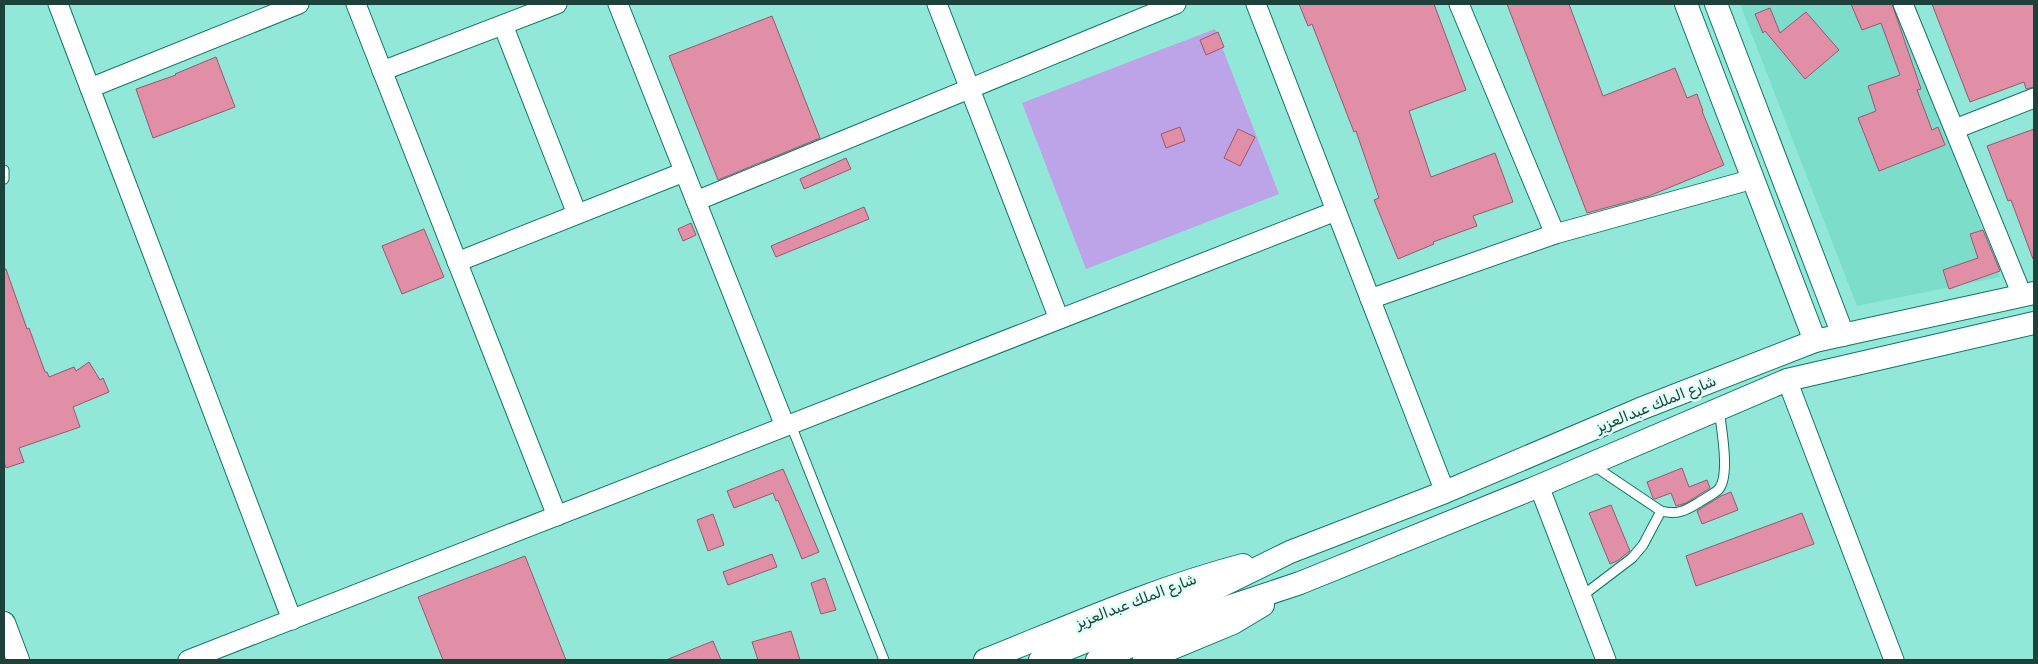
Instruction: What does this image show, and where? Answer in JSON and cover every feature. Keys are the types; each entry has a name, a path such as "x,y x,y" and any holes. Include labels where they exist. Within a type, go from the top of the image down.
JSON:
{"street":[{"path":"58,4 292,620"},
{"path":"90,88 299,4"},
{"path":"356,4 557,516"},
{"path":"382,72 556,4"},
{"path":"618,4 684,172 788,426"},
{"path":"937,4 1059,319"},
{"path":"696,201 1176,4"},
{"path":"1256,4 1445,492"},
{"path":"1459,4 1555,234"},
{"path":"1686,4 1815,341"},
{"path":"1716,4 1843,335"},
{"path":"1903,4 2028,294"},
{"path":"503,24 577,214"},
{"path":"1956,129 2034,98"},
{"path":"457,262 684,172"},
{"path":"1370,299 1555,234 1752,179"},
{"path":"188,660 1336,211"},
{"name":"شارع الملك عبدالعزيز","path":"1040,660 1212,591 1290,552 1445,492 1640,410 1815,341 2028,294"},
{"name":"شارع الملك عبدالعزيز","path":"1097,660 1228,607 1300,583 1592,464 1787,380 2034,323"},
{"path":"1787,380 1894,660"},
{"path":"1539,486 1606,660"},
{"name":"شارع الملك عبدالعزيز","path":"986,660 1206,574 1290,552"},
{"name":"شارع الملك عبدالعزيز","path":"1144,660 1233,623 1300,583"},
{"path":"4,623 18,660"}],"lane":[{"path":"4,170 4,179"},
{"path":"1592,464 1661,511 1672,514 1684,512 1719,489 1724,478 1725,466 1719,409"},
{"path":"788,426 884,660"},
{"path":"1582,596 1632,558 1643,545 1661,511"}],"shaded area":[{"path":"1740,4 1899,4 2000,277 1857,306"},
{"path":"1215,29 1279,194 1086,269 1022,103"}],"building":[{"path":"1299,4 1434,4 1466,90 1409,111 1431,177 1495,153 1513,202 1473,216 1477,226 1433,242 1434,244 1398,259 1374,200 1379,198 1356,131 1354,132 1312,24 1308,26"},
{"path":"1507,4 1569,4 1603,96 1675,68 1687,98 1697,94 1724,165 1649,196 1587,213"},
{"path":"1851,4 1892,4 1921,89 1917,90 1932,130 1938,127 1945,145 1879,171 1858,118 1876,111 1868,86 1900,75 1881,23 1862,30"},
{"path":"1932,4 2034,4 2034,87 2026,89 2024,82 1970,102"},
{"path":"1770,8 1780,33 1806,12 1839,50 1805,79 1765,31 1763,33 1755,14"},
{"path":"772,16 820,138 718,180 669,56"},
{"path":"1218,32 1224,47 1206,55 1200,40"},
{"path":"216,57 235,107 153,138 136,89 176,75"},
{"path":"1180,127 1185,141 1166,148 1161,134"},
{"path":"1238,129 1255,137 1240,166 1224,158"},
{"path":"2034,129 2033,259 2011,200 2008,201 1987,146"},
{"path":"846,158 851,169 804,189 800,179"},
{"path":"864,207 869,219 776,257 771,246"},
{"path":"691,223 696,235 683,241 678,229"},
{"path":"424,229 444,277 402,294 382,246"},
{"path":"1983,230 2000,271 1949,289 1943,270 1978,258 1970,234"},
{"path":"4,269 6,269 27,329 29,328 45,372 47,372 49,377 74,367 76,371 89,362 100,380 103,378 109,392 73,407 80,427 19,448 24,462 6,468 4,461"},
{"path":"1682,468 1689,487 1707,480 1710,488 1686,503 1676,506 1671,493 1653,498 1647,482"},
{"path":"783,469 819,552 802,559 778,500 776,501 773,493 734,508 727,491"},
{"path":"1731,492 1738,510 1702,524 1697,511"},
{"path":"1611,505 1630,551 1610,564 1589,513"},
{"path":"1802,513 1814,544 1696,586 1686,556"},
{"path":"713,514 724,545 708,551 697,520"},
{"path":"772,554 777,567 728,585 723,572"},
{"path":"525,556 566,660 443,660 418,597"},
{"path":"825,578 836,610 821,614 811,583"},
{"path":"791,631 800,660 758,660 752,642"},
{"path":"713,641 721,660 666,660"}]}
